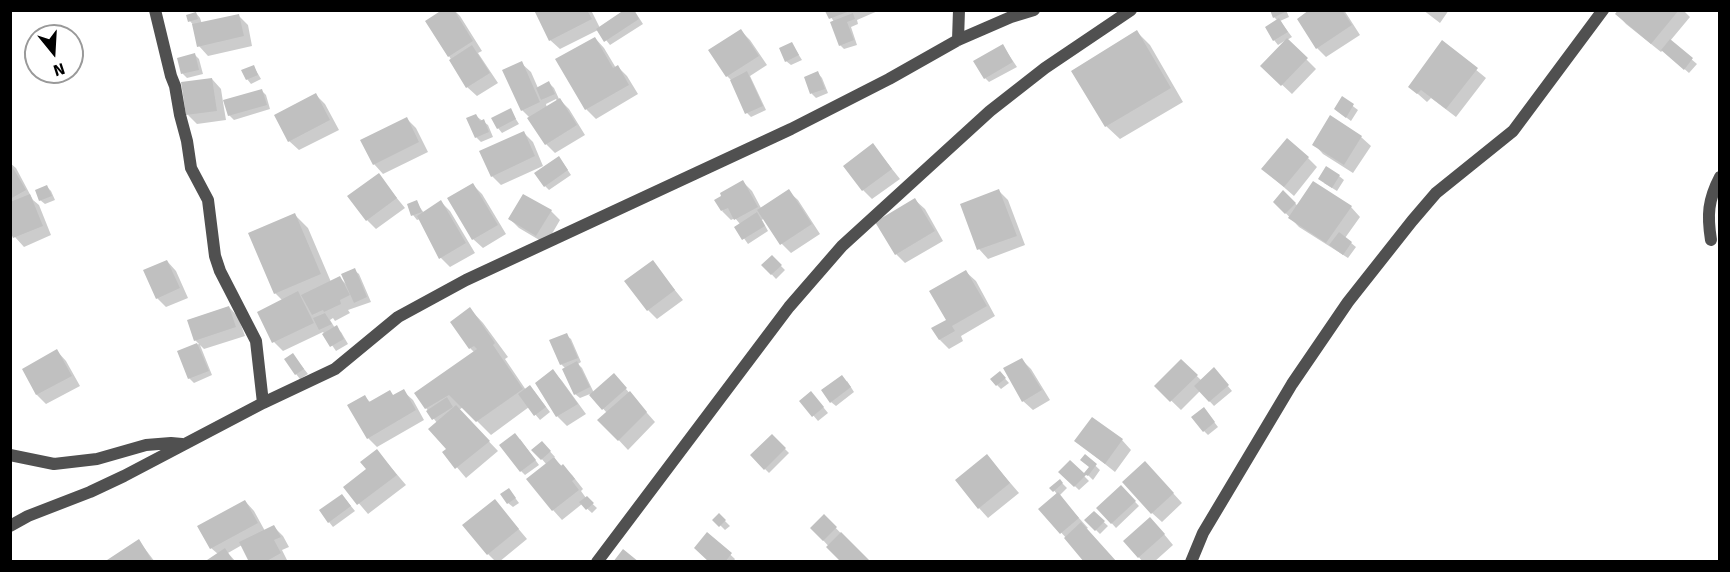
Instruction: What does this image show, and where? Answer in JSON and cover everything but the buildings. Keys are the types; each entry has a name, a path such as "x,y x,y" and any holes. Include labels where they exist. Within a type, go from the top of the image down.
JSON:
{"street":[{"path":"154,10 175,86 191,168 208,200 215,256 220,271 256,341 263,403"},
{"path":"958,40 959,10"},
{"path":"10,526 28,516 124,476 263,403 335,369 398,317 466,280 790,129 889,79 958,40 1011,17 1034,10"},
{"path":"597,561 789,307 842,246 990,111 1045,68 1131,10"},
{"path":"1191,561 1203,533 1292,384 1348,302 1436,193 1513,131 1603,10"},
{"path":"1711,240 1708,222 1710,196 1719,177"},
{"path":"10,455 54,464 97,459 146,445 183,444"}]}
